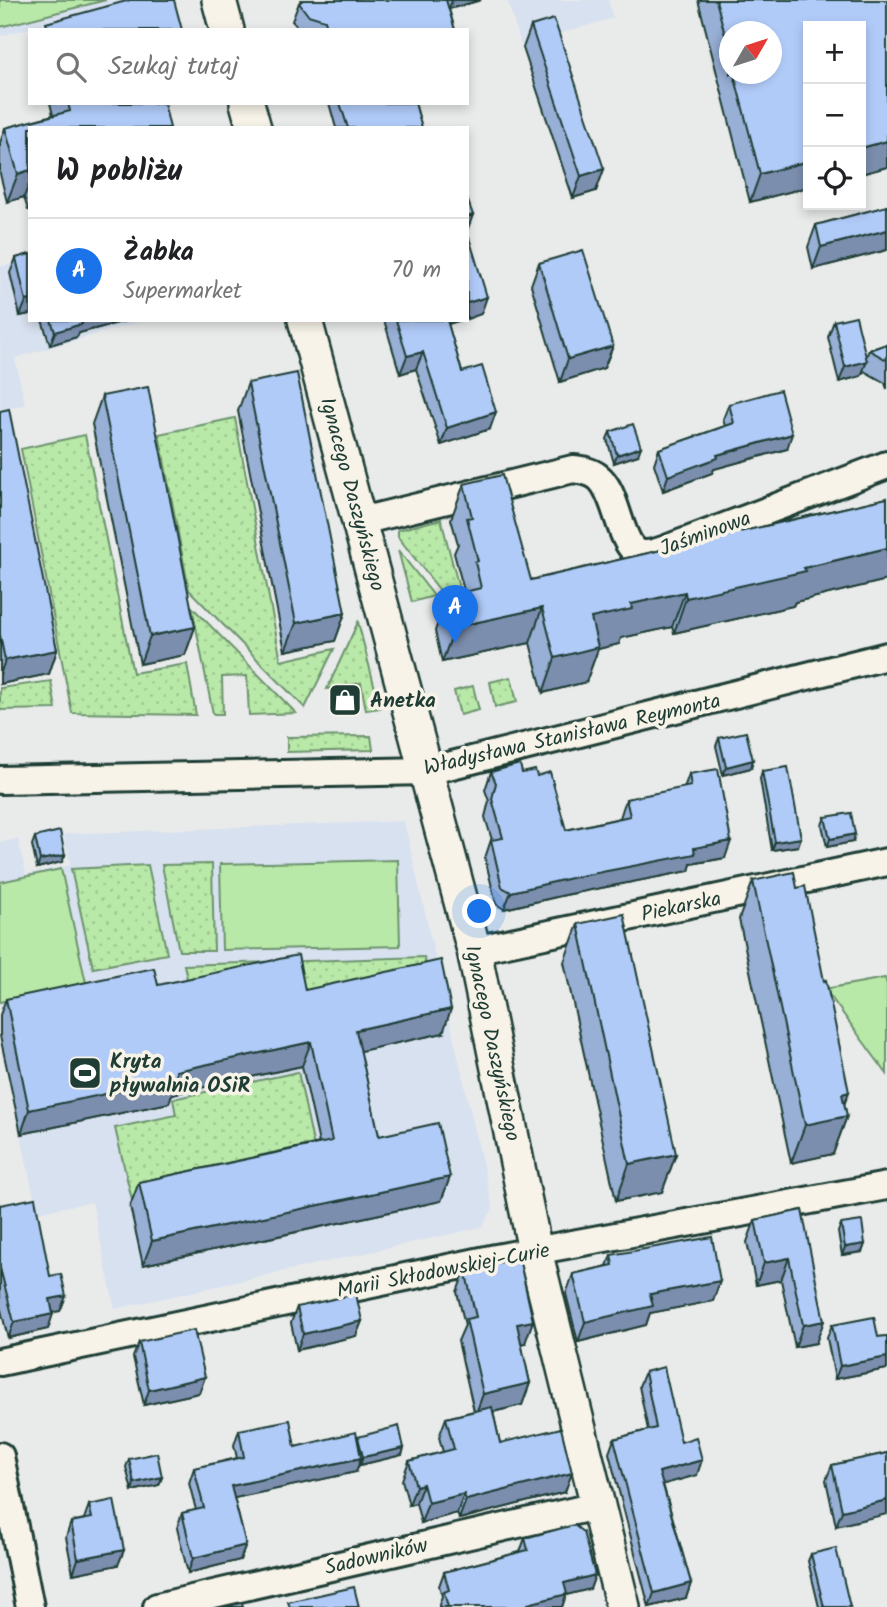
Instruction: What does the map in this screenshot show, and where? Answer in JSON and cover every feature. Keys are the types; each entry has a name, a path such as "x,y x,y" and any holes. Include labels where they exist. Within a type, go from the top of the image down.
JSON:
{"street":[{"path":"219,0 226,28"},
{"path":"248,105 253,126"},
{"name":"Ignacego Daszyńskiego","path":"307,322 474,950 535,1251 623,1607"},
{"name":"Jaśminowa","path":"361,521 573,469 597,475 606,485 627,541 633,550 641,554 657,552 685,542 887,465"},
{"name":"Władysława Stanisława Reymonta","path":"0,780 428,771 887,656"},
{"name":"Piekarska","path":"474,950 887,862"},
{"name":"Marii Skłodowskiej-Curie","path":"0,1362 535,1251 887,1186"},
{"path":"0,1456 3,1489 30,1607"},
{"name":"Sadowników","path":"157,1607 596,1506"}],"shaded area":[{"path":"0,0 139,0 28,28 0,36"},
{"path":"507,0 608,0 613,18 521,45"},
{"path":"28,260 28,322 138,322 15,358 25,405 0,410 0,267"},
{"path":"404,821 493,1209 482,1227 115,1309 92,1202 37,1212 0,1036 0,842 18,839 26,874 71,865 63,834"}],"green space":[{"path":"0,0 106,0 0,27"},
{"path":"235,418 281,661 334,649 305,708 189,590 159,434"},
{"path":"85,435 133,673 187,664 196,715 72,713 21,449"},
{"path":"441,519 459,588 442,593 398,537 398,530"},
{"path":"398,550 434,596 412,602"},
{"path":"192,607 296,713 249,715 247,676 222,677 223,714 213,714"},
{"path":"358,622 380,708 366,710 361,683 327,689"},
{"path":"511,677 517,702 495,707 490,682"},
{"path":"51,681 56,709 0,710 0,688"},
{"path":"473,686 479,710 460,715 454,691"},
{"path":"371,736 373,750 287,752 287,737"},
{"path":"398,860 400,946 222,950 220,864"},
{"path":"212,864 214,951 179,951 162,865"},
{"path":"148,865 167,954 93,968 71,869"},
{"path":"61,869 86,983 0,1002 0,882"},
{"path":"424,957 430,981 299,1009 191,996 184,965"},
{"path":"885,978 887,984 887,1074 825,989"},
{"path":"298,1072 317,1161 132,1200 115,1128 176,1115 173,1099"}],"building":[{"path":"130,0 174,0 181,28 47,28 46,23"},
{"path":"303,0 446,0 454,28 327,28 325,20 308,15 299,3"},
{"path":"716,0 887,0 887,141 866,147 866,21 803,21 803,162 760,174 737,84 782,84 782,21 721,21"},
{"path":"554,19 604,169 581,176 531,26"},
{"path":"68,105 164,105 170,126 28,126 28,171 18,174 5,128 70,111"},
{"path":"341,105 416,105 421,126 347,126"},
{"path":"887,206 887,230 821,247 816,225"},
{"path":"469,238 487,297 469,302"},
{"path":"583,250 613,346 568,359 539,263"},
{"path":"28,255 28,300 26,301 16,258"},
{"path":"856,316 867,361 845,367 834,321"},
{"path":"52,322 82,322 82,324 55,332"},
{"path":"397,322 448,322 462,372 482,366 496,412 447,428 423,352 407,356"},
{"path":"887,344 887,360 869,350"},
{"path":"297,373 345,613 296,623 248,383"},
{"path":"148,387 195,627 150,636 102,396"},
{"path":"780,390 792,434 717,455 718,458 668,476 659,449 734,423 729,404"},
{"path":"9,409 57,650 5,660 0,635 0,411"},
{"path":"633,424 641,447 617,455 610,432"},
{"path":"502,475 531,580 887,498 887,548 804,568 806,571 686,598 685,592 631,604 632,609 591,618 598,647 555,658 542,608 455,627 447,596 481,588 475,562 478,561 467,518 472,517 464,484"},
{"path":"746,732 753,760 726,767 719,738"},
{"path":"520,764 522,773 535,770 537,776 550,772 566,830 630,816 626,799 691,786 689,774 718,769 731,841 694,848 695,854 511,892 502,887 491,840 503,838 492,799 496,783 491,772"},
{"path":"788,767 801,838 775,842 762,771"},
{"path":"851,813 855,834 830,839 825,817"},
{"path":"60,831 65,855 40,860 35,837"},
{"path":"794,872 797,888 805,886 849,1092 842,1094 847,1116 805,1125 753,881"},
{"path":"624,914 676,1154 629,1164 578,924"},
{"path":"298,955 305,990 441,960 451,1009 356,1030 379,1136 438,1123 450,1177 152,1241 139,1182 332,1141 311,1042 176,1071 177,1079 29,1110 6,999 154,968 158,985"},
{"path":"35,1198 50,1276 61,1274 66,1296 50,1299 53,1314 14,1322 0,1268 0,1205"},
{"path":"802,1210 824,1321 803,1325 789,1258 764,1263 755,1220"},
{"path":"862,1221 865,1244 845,1247 841,1224"},
{"path":"712,1237 720,1281 650,1294 653,1306 585,1322 573,1274 613,1265 611,1255"},
{"path":"519,1258 533,1321 517,1324 530,1383 483,1394 466,1319 476,1317 465,1270"},
{"path":"356,1294 362,1321 303,1334 297,1307"},
{"path":"874,1317 878,1337 887,1336 887,1357 840,1366 832,1325"},
{"path":"194,1330 205,1377 149,1390 139,1342"},
{"path":"664,1367 681,1442 696,1437 702,1460 659,1472 691,1583 654,1593 614,1439 656,1428 645,1372"},
{"path":"492,1407 500,1443 561,1428 572,1473 466,1500 464,1494 428,1503 423,1484 416,1486 409,1461 454,1449 446,1418"},
{"path":"290,1420 295,1447 356,1432 361,1458 231,1486 246,1545 193,1558 182,1513 204,1508 194,1468 244,1457 239,1430"},
{"path":"399,1426 404,1448 363,1457 358,1437"},
{"path":"157,1453 162,1477 134,1483 129,1459"},
{"path":"887,1453 887,1500 842,1511 832,1465"},
{"path":"114,1500 124,1550 78,1559 71,1522 92,1518 89,1505"},
{"path":"574,1525 583,1532 595,1575 564,1583 567,1594 528,1604 529,1607 448,1607 444,1592 449,1590 444,1572 528,1550 525,1538"},
{"path":"836,1548 850,1607 824,1607 811,1554"},
{"path":"354,1587 359,1607 290,1607 288,1602"},
{"path":"242,1603 243,1607 223,1607"}],"place":[{"name":"Żabka","path":"455,643"},
{"name":"Anetka","path":"345,700"},
{"name":"Kryta pływalnia OSiR","path":"85,1073"}]}
